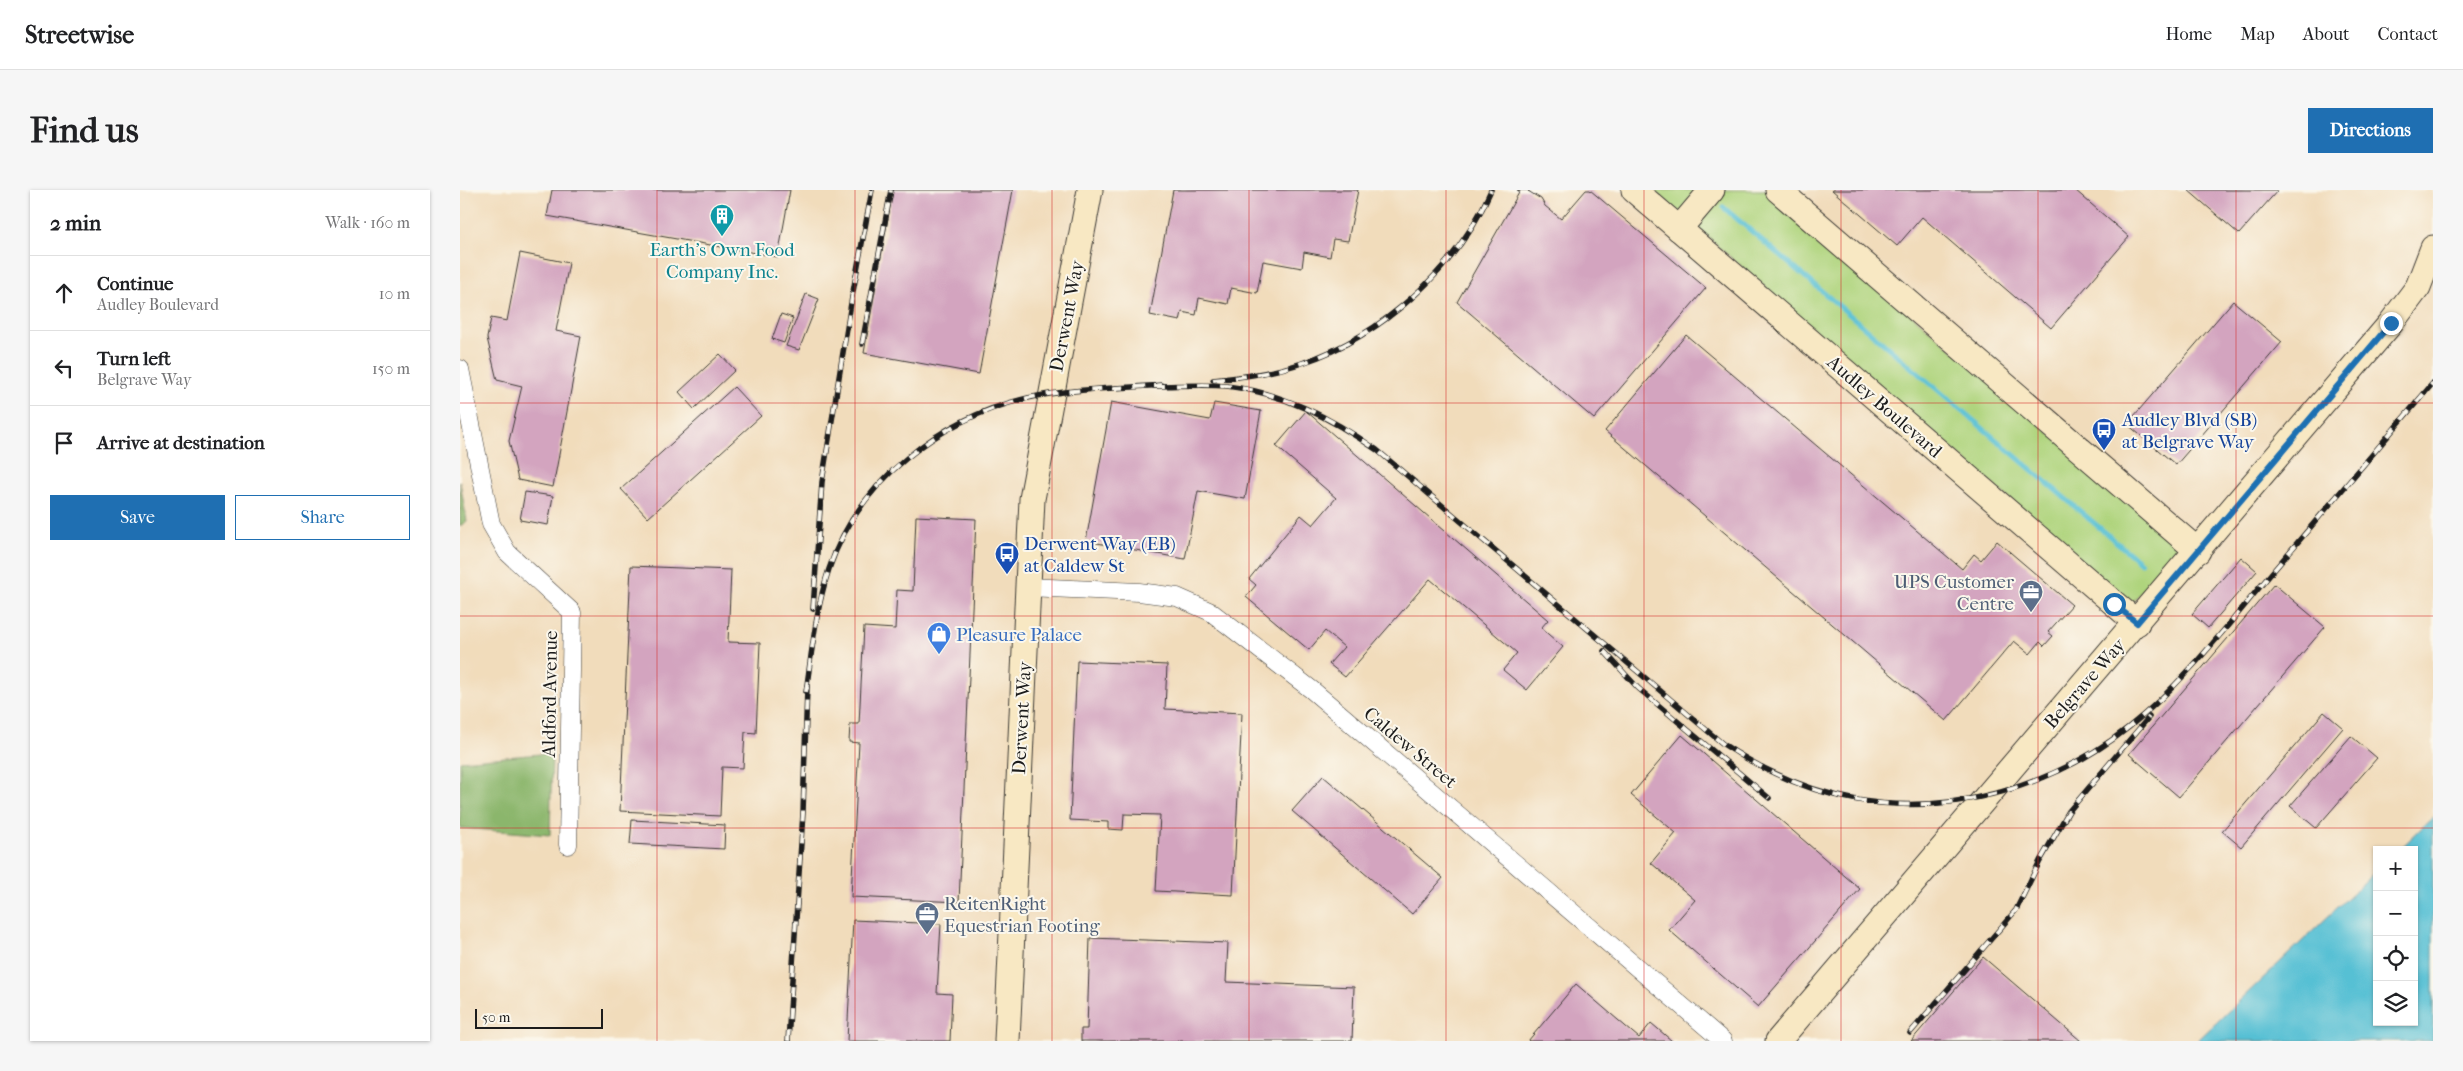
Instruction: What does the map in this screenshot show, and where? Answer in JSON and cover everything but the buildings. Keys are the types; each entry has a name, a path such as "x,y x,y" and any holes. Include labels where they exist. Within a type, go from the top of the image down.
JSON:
{"street":[{"name":"Derwent Way","path":"1007,1041 1026,587 1032,499 1090,190"},
{"name":"Audley Boulevard","path":"1634,190 2137,623"},
{"path":"1679,229 1712,190"},
{"path":"1778,190 2198,551"},
{"name":"Belgrave Way","path":"1778,1041 2137,623 2407,304 2425,274 2433,248"},
{"name":"Aldford Avenue","path":"460,369 491,524 507,552 572,612 568,845"},
{"name":"Caldew Street","path":"1026,587 1139,592 1178,597 1196,603 1211,612 1312,690 1723,1041"}],"green space":[{"path":"1653,190 1766,190 2181,546 2131,604"},
{"path":"460,482 467,521 460,526"},
{"path":"552,753 550,835 460,828 460,761"}],"water":[{"path":"2433,817 2433,1041 2197,1041 2373,874 2373,1026 2418,1026 2418,846 2403,846"}],"waterway":[{"path":"1723,207 2141,563"}],"railway":[{"path":"813,609 822,482 852,297 872,190"},
{"path":"862,344 891,190"},
{"path":"1213,380 1258,374 1302,363 1332,351 1361,336 1414,296 1438,272 1459,246 1477,219 1491,190"},
{"path":"1154,386 1218,385 1248,389 1287,401 1342,427 1377,450 1723,744 1756,764 1789,780 1823,792 1857,800 1892,804 1927,804 1964,800 2001,792 2035,781 2068,766 2100,748 2129,727 2169,691 2206,651 2433,383"},
{"path":"806,692 821,599 829,569 842,537 860,508 882,481 907,458 934,438 964,421 996,407 1045,395 1161,385"},
{"path":"1604,651 1638,688 1769,798"},
{"path":"788,1041 803,813 807,687"},
{"path":"1910,1033 2016,910 2040,861 2069,811 2149,717"}],"place":[{"name":"Earth's Own Food Company Inc.","path":"722,237"},
{"name":"Audley Blvd (SB) at Belgrave Way","path":"2104,451"},
{"name":"Derwent Way (EB) at Caldew St","path":"1007,575"},
{"name":"UPS Customer Centre","path":"2031,613"},
{"name":"Pleasure Palace","path":"939,655"},
{"name":"ReitenRight Equestrian Footing","path":"927,935"}],"route":[{"path":"2114,604 2137,623 2391,323"}]}
